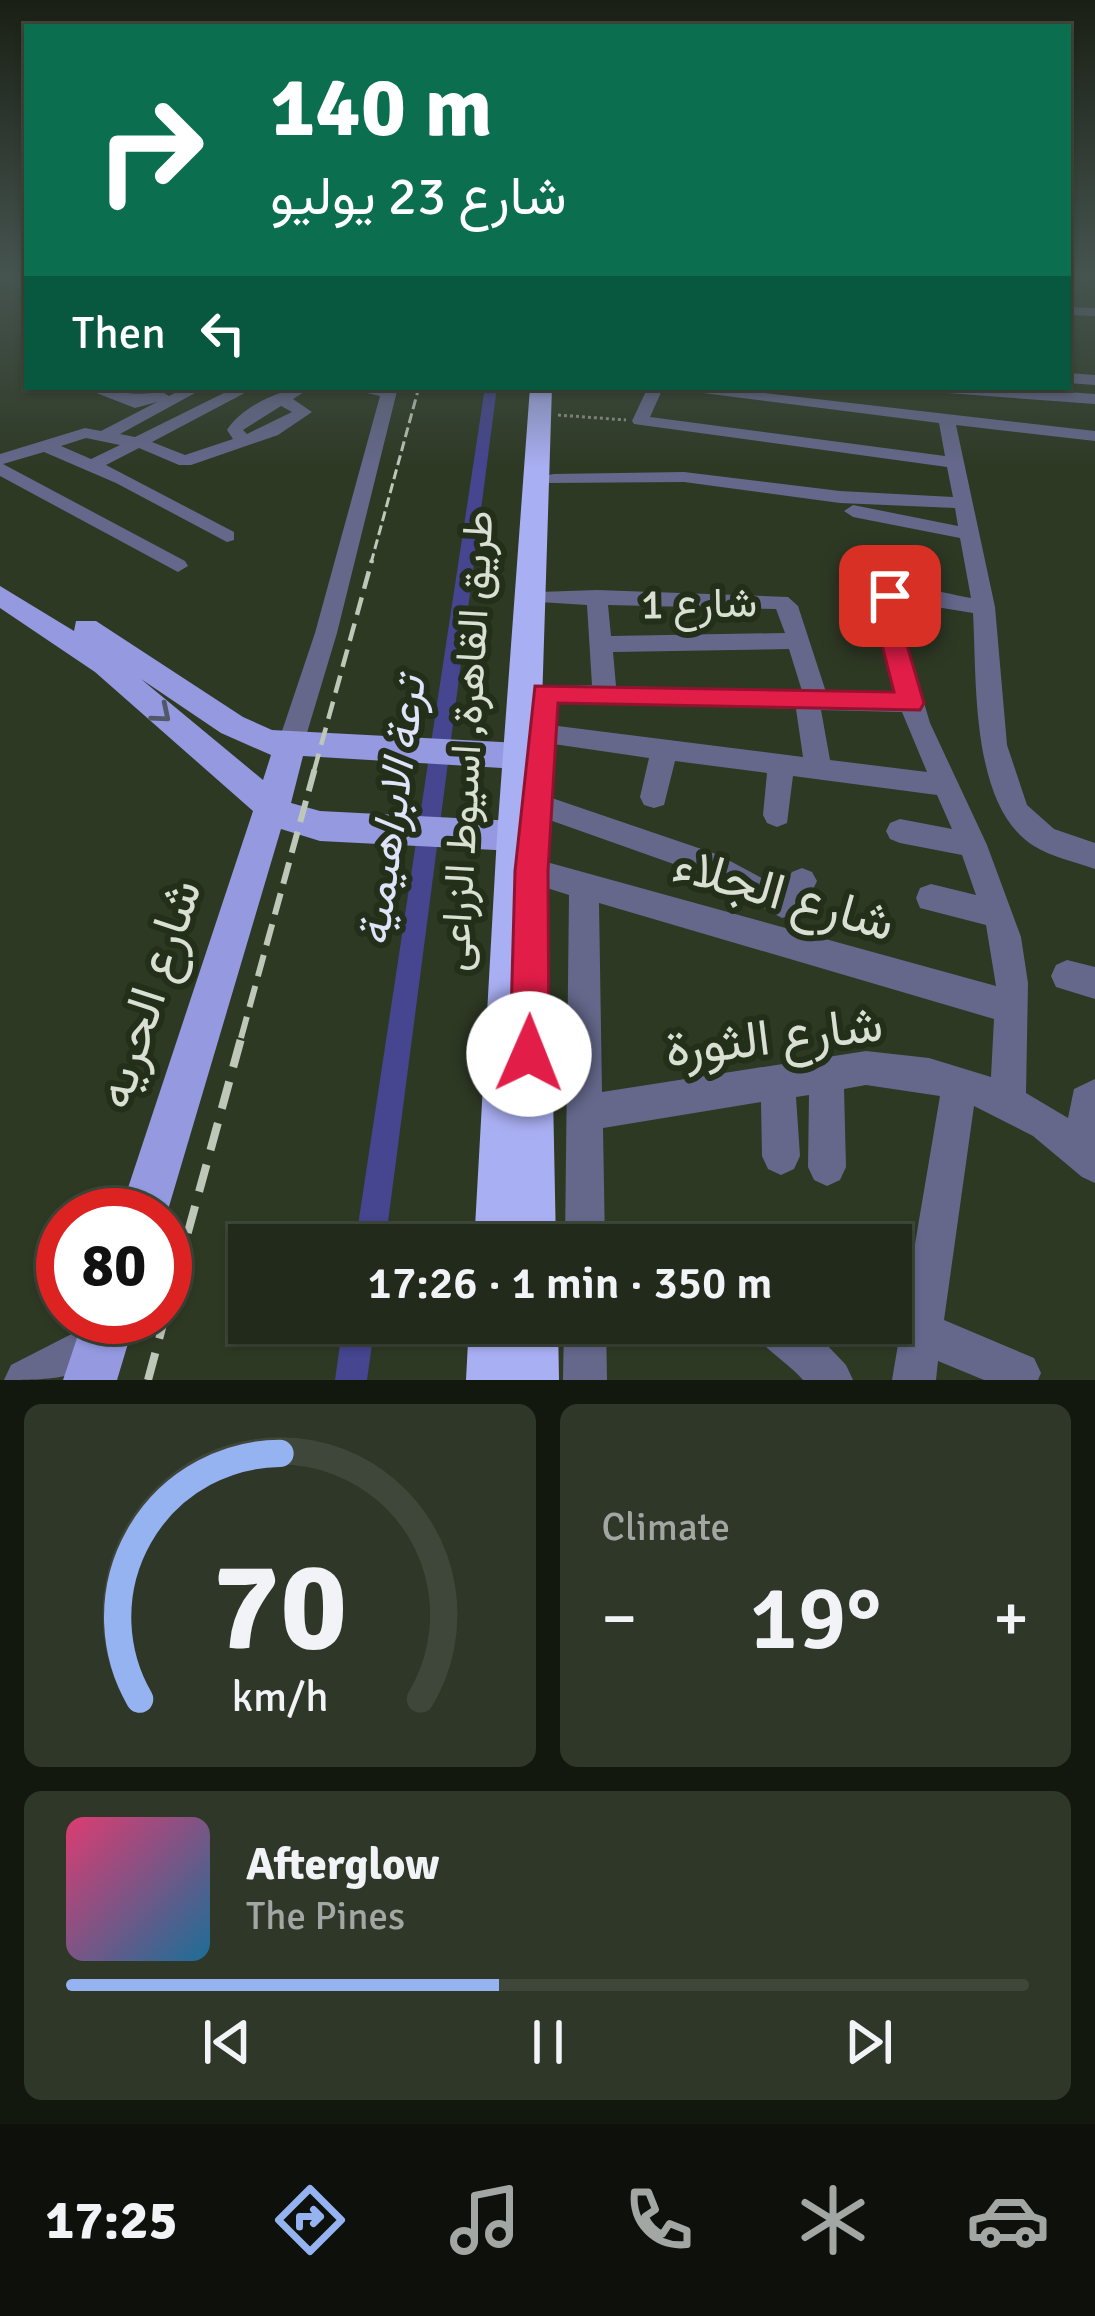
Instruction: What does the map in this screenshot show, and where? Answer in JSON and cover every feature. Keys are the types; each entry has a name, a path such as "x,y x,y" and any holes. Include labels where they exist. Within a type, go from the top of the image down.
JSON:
{"highway":[{"name":"طريق القاهرة, اسيوط الزراعى","path":"515,748 545,693 554,479 552,396"},
{"name":"طريق القاهرة, اسيوط الزراعى","path":"501,1224 515,748 552,396"},
{"name":"طريق القاهرة, اسيوط الزراعى","path":"511,824 532,871 529,1224"},
{"path":"496,1380 497,1344"},
{"path":"529,1344 529,1380"}],"main road":[{"path":"0,573 249,735 290,746 515,748"},
{"path":"0,595 104,665 271,808 300,822 340,828 511,824"},
{"name":"شارع الحريه","path":"151,1188 290,746"}],"street":[{"path":"99,390 141,403 172,390"},
{"path":"106,435 192,390"},
{"path":"93,465 242,390"},
{"path":"243,441 235,430 240,422 298,390"},
{"path":"290,746 326,633 390,390"},
{"path":"655,390 640,421 955,463"},
{"path":"700,390 1095,436"},
{"path":"1014,390 1095,399"},
{"path":"0,460 85,433 142,443 184,461 282,427 304,412 281,399"},
{"path":"786,441 791,399"},
{"path":"946,418 984,607 994,745 1016,811 1043,838 1095,856"},
{"path":"43,445 93,465 227,536"},
{"path":"0,469 178,566"},
{"path":"554,479 653,479 710,493 840,503 963,503"},
{"path":"840,503 968,534"},
{"path":"984,607 896,594 885,598 888,628 910,703 1000,914 1010,960 1008,1102"},
{"path":"547,597 776,601 787,606 812,700 818,768"},
{"path":"597,597 605,694"},
{"name":"شارع 1","path":"601,644 798,641"},
{"path":"545,693 910,703"},
{"path":"515,748 664,749 945,785"},
{"path":"654,797 664,749"},
{"path":"777,815 781,764"},
{"path":"511,824 698,859 782,904 791,902 802,881"},
{"path":"900,831 973,845"},
{"name":"شارع الجلاء","path":"532,871 1011,1007"},
{"path":"584,887 585,1224"},
{"path":"931,898 1000,914"},
{"name":"شارع الثورة","path":"584,1113 826,1074 895,1069 960,1083 1008,1102 1090,1159"},
{"path":"826,1074 827,1167"},
{"path":"778,1082 781,1156"},
{"path":"914,1380 960,1083"},
{"path":"1090,1159 1087,1102 1095,1096"},
{"path":"921,1332 1018,1373"},
{"path":"585,1344 585,1380"},
{"path":"800,1344 831,1380"},
{"path":"26,1380 102,1345"}],"path":[{"path":"552,396 640,421"}],"waterway":[{"name":"ترعة الابراهيمية","path":"373,1224 491,390"},
{"name":"ترعة الابراهيمية","path":"351,1380 356,1344"}],"railway":[{"path":"371,563 418,390"},
{"path":"314,771 372,560"},
{"path":"241,1038 315,768"},
{"path":"192,1217 242,1035"},
{"path":"148,1380 158,1344"}],"route":[{"path":"529,1054 532,871 545,693 910,703 883,602 890,596"}]}
